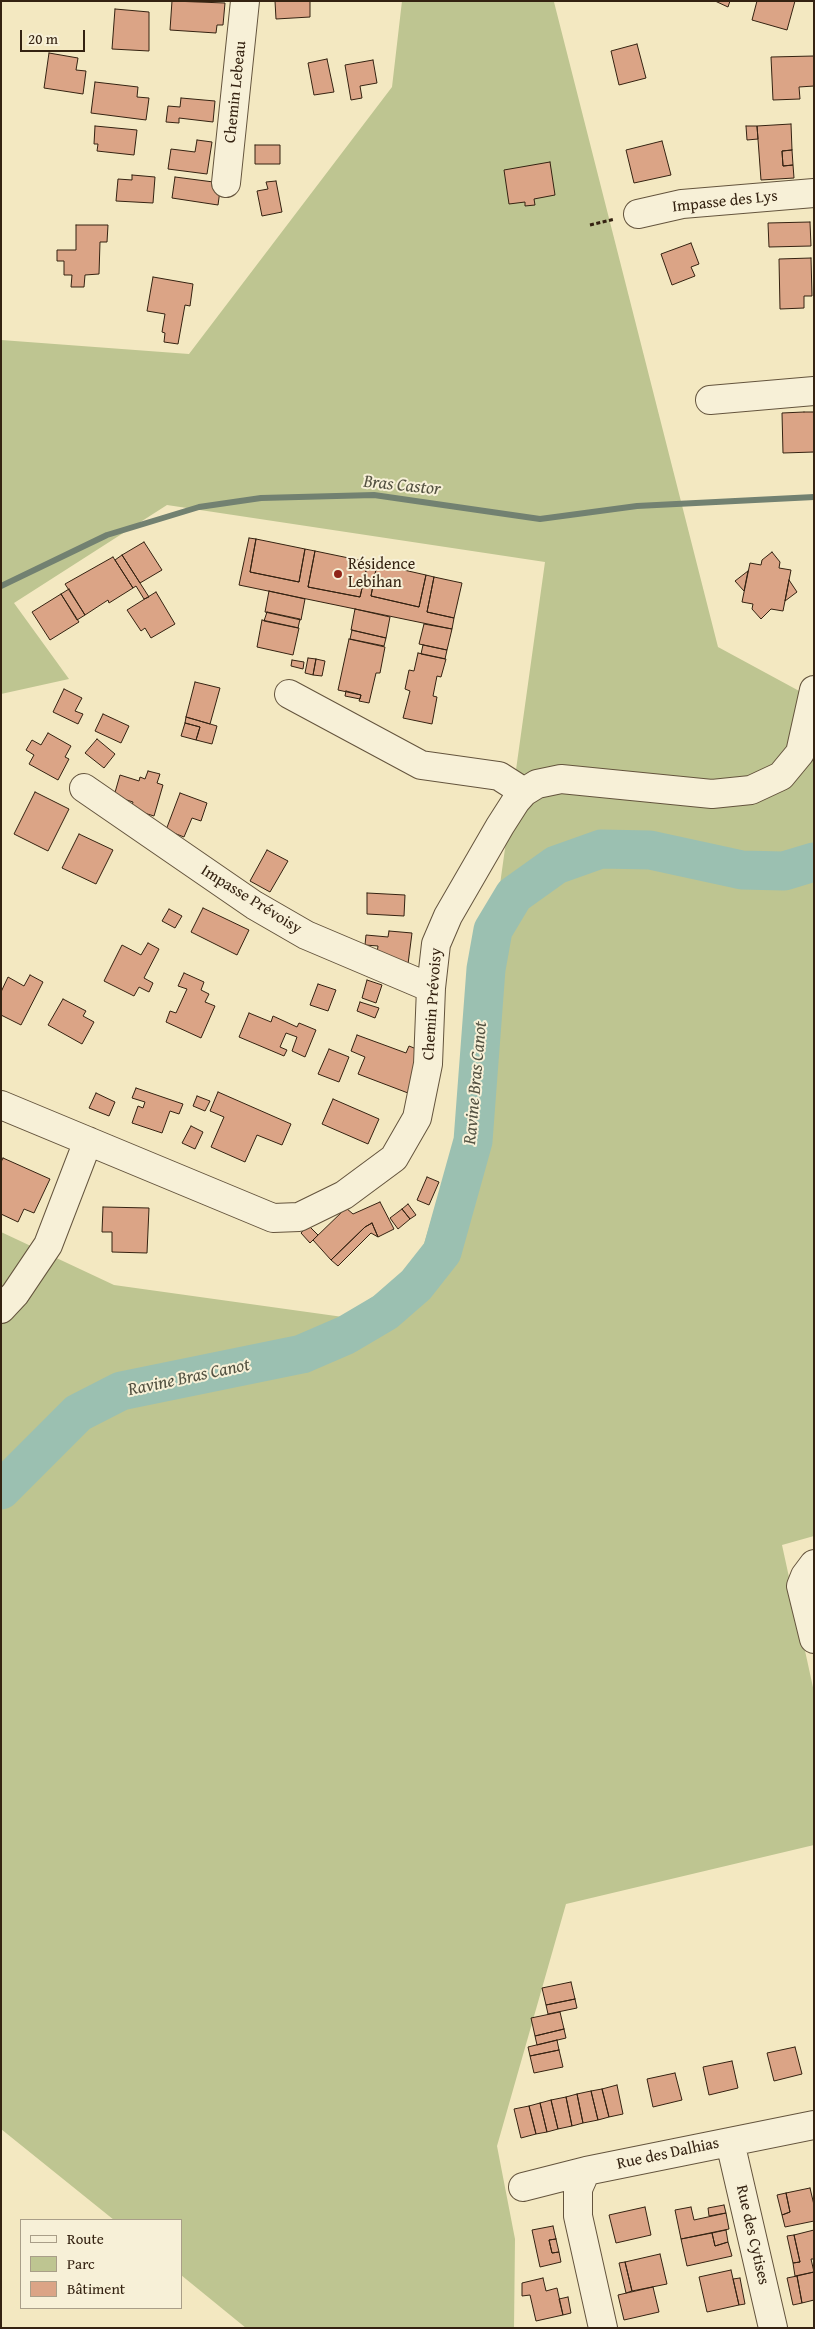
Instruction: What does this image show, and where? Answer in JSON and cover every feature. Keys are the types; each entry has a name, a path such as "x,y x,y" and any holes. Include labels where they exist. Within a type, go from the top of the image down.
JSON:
{"street":[{"name":"Chemin Lebeau","path":"226,183 245,1"},
{"name":"Impasse des Lys","path":"638,214 682,204 814,194"},
{"path":"710,400 814,391"},
{"name":"Chemin Prévoisy","path":"1,1105 273,1218 298,1217 351,1190 394,1158 417,1118 428,1064 431,988 436,944 448,916 505,818 524,792 537,784 561,779 712,794 751,790 781,776 800,753 814,690"},
{"path":"289,694 421,765 499,776 524,792"},
{"name":"Impasse Prévoisy","path":"84,788 254,905 306,935 431,988"},
{"path":"1,1309 15,1294 48,1245 88,1142"},
{"path":"814,1564 805,1576 801,1586 814,1639"},
{"name":"Rue des Dalhias","path":"523,2187 586,2171 814,2124"},
{"name":"Rue des Cytises","path":"730,2142 773,2328"},
{"path":"586,2171 578,2189 578,2216 604,2328"}],"green space":[{"path":"402,1 554,2 718,647 814,699 814,1536 782,1545 814,1692 814,1845 566,1904 497,2146 515,2239 514,2328 246,2328 182,2276 182,2219 113,2219 1,2129 1,1232 114,1285 343,1317 417,1267 472,1085 545,562 167,505 14,603 69,679 1,694 1,340 189,354 392,87"}],"building":[{"path":"172,1 225,3 223,25 217,25 216,33 170,30"},
{"path":"275,1 310,1 310,17 276,19"},
{"path":"715,1 730,1 728,7"},
{"path":"757,1 795,1 787,30 752,20"},
{"path":"115,9 149,12 149,51 112,49"},
{"path":"637,44 646,78 619,85 611,51"},
{"path":"49,53 78,58 76,70 86,71 83,94 44,88"},
{"path":"814,56 814,86 799,87 800,99 773,100 771,57"},
{"path":"327,59 334,92 314,95 308,63"},
{"path":"373,60 377,83 360,86 362,98 351,100 345,65"},
{"path":"95,82 138,87 137,97 149,98 146,120 91,113"},
{"path":"181,98 215,101 213,122 179,118 179,123 166,122 168,106 180,107"},
{"path":"791,124 792,150 782,151 783,166 793,165 794,178 761,180 757,126"},
{"path":"95,126 137,130 134,155 97,151 98,144 94,144"},
{"path":"746,126 757,126 758,139 747,140"},
{"path":"197,140 212,142 207,174 168,169 171,149 195,152"},
{"path":"662,141 671,175 634,183 626,150"},
{"path":"255,145 280,145 280,164 255,164"},
{"path":"792,150 793,165 783,166 782,151"},
{"path":"550,162 555,195 534,199 535,205 525,206 525,202 509,204 504,170"},
{"path":"132,175 155,177 153,203 116,201 118,179 132,180"},
{"path":"175,177 221,183 218,205 172,198"},
{"path":"276,181 282,212 262,216 257,191 268,189 266,182"},
{"path":"810,222 811,246 769,247 768,223"},
{"path":"76,225 108,225 107,242 100,242 99,274 85,275 84,287 71,287 72,275 64,275 64,261 57,261 57,250 76,250"},
{"path":"691,243 699,264 691,267 695,276 672,285 661,254"},
{"path":"811,258 812,296 804,296 804,308 780,309 779,259"},
{"path":"153,277 193,284 190,306 185,305 178,344 164,342 165,333 162,332 165,314 147,311"},
{"path":"814,412 814,452 783,453 782,413"},
{"path":"249,538 256,539 250,572 299,582 305,549 315,551 308,587 360,597 368,562 377,564 371,596 419,607 426,575 434,577 427,612 454,618 452,629 239,585"},
{"path":"256,539 305,549 299,582 250,572"},
{"path":"144,542 162,570 140,583 122,555"},
{"name":"Résidence Lebihan","path":"315,551 368,562 360,597 308,587"},
{"path":"772,552 780,562 779,568 791,570 783,611 771,609 761,619 752,609 753,604 742,602 750,563 761,565 762,560"},
{"path":"122,555 149,597 144,599 136,586 133,588 115,560"},
{"path":"113,557 133,588 109,603 108,600 85,615 65,584"},
{"path":"377,564 426,575 419,607 371,596"},
{"path":"748,571 744,591 735,581"},
{"path":"434,577 462,583 454,618 427,612"},
{"path":"789,580 797,592 785,601"},
{"path":"69,589 85,615 77,620 61,594"},
{"path":"269,591 305,599 301,620 265,612"},
{"path":"156,592 175,624 151,638 145,628 141,631 127,610"},
{"path":"61,594 79,622 50,640 32,612"},
{"path":"355,609 390,617 386,638 351,630"},
{"path":"267,612 300,619 298,628 264,621"},
{"path":"262,620 299,628 293,655 257,647"},
{"path":"424,624 452,629 447,650 419,644"},
{"path":"352,630 386,638 384,646 350,639"},
{"path":"349,639 385,647 380,673 376,673 369,703 359,701 361,695 338,690"},
{"path":"423,645 447,650 445,659 421,654"},
{"path":"418,653 446,659 441,677 437,676 433,696 437,697 432,724 403,718 410,691 405,689 409,670 414,671"},
{"path":"308,658 316,659 313,675 305,673"},
{"path":"316,659 325,661 322,676 313,675"},
{"path":"292,660 304,662 303,669 291,666"},
{"path":"195,682 220,688 210,724 186,717"},
{"path":"64,689 82,698 75,711 83,714 78,724 53,712"},
{"path":"346,691 361,695 360,699 345,696"},
{"path":"103,714 129,726 121,743 95,731"},
{"path":"186,717 217,726 212,744 196,740 200,727 185,723"},
{"path":"185,723 200,727 196,740 181,736"},
{"path":"48,733 71,746 65,757 69,759 58,780 29,764 34,755 26,750 32,740 41,745"},
{"path":"97,739 115,754 104,768 85,753"},
{"path":"148,771 160,774 157,783 163,785 154,816 131,809 133,802 114,796 120,775 139,781 140,777 145,779"},
{"path":"35,792 69,809 48,851 14,834"},
{"path":"180,793 207,803 201,821 192,818 184,837 166,830"},
{"path":"79,834 113,850 96,884 62,868"},
{"path":"267,850 288,861 270,892 250,881"},
{"path":"367,893 405,895 404,916 367,914"},
{"path":"203,908 249,930 237,955 191,932"},
{"path":"169,909 182,916 175,928 162,921"},
{"path":"389,931 412,933 408,964 376,960 378,946 365,945 366,935 388,937"},
{"path":"148,943 159,949 144,978 153,983 149,992 139,987 134,996 104,981 122,945 141,955"},
{"path":"184,973 204,982 201,990 209,994 205,1002 215,1006 201,1038 166,1022 170,1011 176,1013 187,989 178,986"},
{"path":"30,975 43,982 21,1025 1,1015 1,992 8,977 24,986"},
{"path":"367,980 382,985 376,1003 362,998"},
{"path":"318,984 336,990 328,1011 310,1005"},
{"path":"63,999 86,1011 83,1016 94,1022 82,1044 48,1025"},
{"path":"360,1002 379,1008 375,1018 357,1011"},
{"path":"249,1013 271,1022 273,1016 297,1027 299,1023 316,1030 305,1057 292,1051 297,1037 286,1033 280,1047 287,1050 284,1056 239,1037"},
{"path":"357,1035 406,1053 409,1046 424,1052 408,1093 358,1074 365,1057 351,1051"},
{"path":"329,1049 349,1057 339,1082 318,1074"},
{"path":"136,1088 183,1104 179,1114 170,1111 162,1133 132,1123 138,1106 143,1108 145,1102 132,1098"},
{"path":"218,1092 291,1124 282,1145 257,1135 245,1162 211,1147 224,1117 210,1111"},
{"path":"96,1093 115,1102 109,1116 89,1108"},
{"path":"197,1096 210,1101 205,1111 193,1106"},
{"path":"333,1099 379,1119 368,1144 322,1124"},
{"path":"191,1126 203,1132 195,1149 182,1143"},
{"path":"3,1158 50,1179 34,1213 24,1209 18,1222 1,1214 1,1162"},
{"path":"427,1177 439,1182 429,1205 417,1200"},
{"path":"380,1202 394,1229 378,1237 372,1223 365,1227 331,1260 313,1240 346,1208 353,1214"},
{"path":"408,1204 416,1215 410,1219 402,1209"},
{"path":"103,1207 149,1208 147,1253 112,1252 112,1232 102,1232"},
{"path":"402,1209 410,1219 398,1229 390,1218"},
{"path":"372,1223 378,1237 371,1233 338,1266 331,1260 365,1227"},
{"path":"308,1225 318,1235 310,1243 301,1233"},
{"path":"571,1982 575,1999 546,2005 542,1988"},
{"path":"575,1999 577,2008 548,2014 546,2005"},
{"path":"560,2012 564,2029 535,2036 531,2018"},
{"path":"564,2029 566,2038 537,2045 535,2036"},
{"path":"557,2040 559,2050 530,2056 528,2047"},
{"path":"795,2047 802,2074 774,2081 767,2053"},
{"path":"559,2050 563,2067 534,2073 530,2056"},
{"path":"732,2061 738,2088 709,2095 703,2067"},
{"path":"675,2073 682,2100 653,2107 647,2079"},
{"path":"617,2085 623,2114 609,2117 602,2089"},
{"path":"602,2089 609,2117 598,2120 591,2091"},
{"path":"591,2091 598,2120 583,2123 577,2094"},
{"path":"577,2094 583,2123 572,2126 566,2097"},
{"path":"566,2097 572,2126 558,2129 551,2100"},
{"path":"551,2100 558,2129 547,2132 540,2103"},
{"path":"540,2103 547,2132 536,2134 529,2106"},
{"path":"529,2106 536,2134 521,2138 514,2109"},
{"path":"810,2188 814,2205 814,2221 785,2227 782,2215 790,2212 786,2193"},
{"path":"786,2193 790,2212 782,2215 777,2195"},
{"path":"724,2205 726,2213 709,2216 708,2208"},
{"path":"645,2207 651,2235 616,2243 609,2215"},
{"path":"691,2207 694,2220 726,2213 729,2229 681,2239 675,2210"},
{"path":"553,2226 556,2239 549,2240 552,2253 559,2252 561,2262 540,2267 532,2230"},
{"path":"726,2230 728,2242 715,2246 712,2233"},
{"path":"814,2230 814,2259 811,2259 814,2272 795,2276 793,2263 800,2262 794,2235"},
{"path":"712,2233 715,2246 728,2242 732,2256 687,2266 681,2239"},
{"path":"794,2235 800,2262 793,2263 787,2236"},
{"path":"556,2239 559,2252 552,2253 549,2240"},
{"path":"660,2254 667,2284 632,2291 625,2262"},
{"path":"625,2262 632,2291 626,2293 619,2263"},
{"path":"731,2270 739,2305 707,2312 699,2277"},
{"path":"814,2272 814,2300 802,2303 797,2276"},
{"path":"797,2276 802,2303 793,2305 787,2278"},
{"path":"543,2278 546,2291 557,2288 563,2315 536,2321 530,2295 522,2296 522,2283"},
{"path":"740,2278 745,2304 739,2305 733,2279"},
{"path":"653,2287 659,2312 624,2320 618,2295"},
{"path":"568,2297 571,2313 563,2315 559,2299"}],"waterway":[{"name":"Bras Castor","path":"1,586 107,535 199,507 261,498 374,495 540,519 637,506 814,497"},
{"name":"Ravine Bras Canot","path":"1,1490 78,1413 121,1391 302,1354 346,1335 385,1312 416,1285 442,1252 473,1141 486,969 493,930 514,895 556,865 601,849 650,850 742,870 784,871 814,862"}],"place":[{"name":"Résidence Lebihan","path":"338,574"}]}
